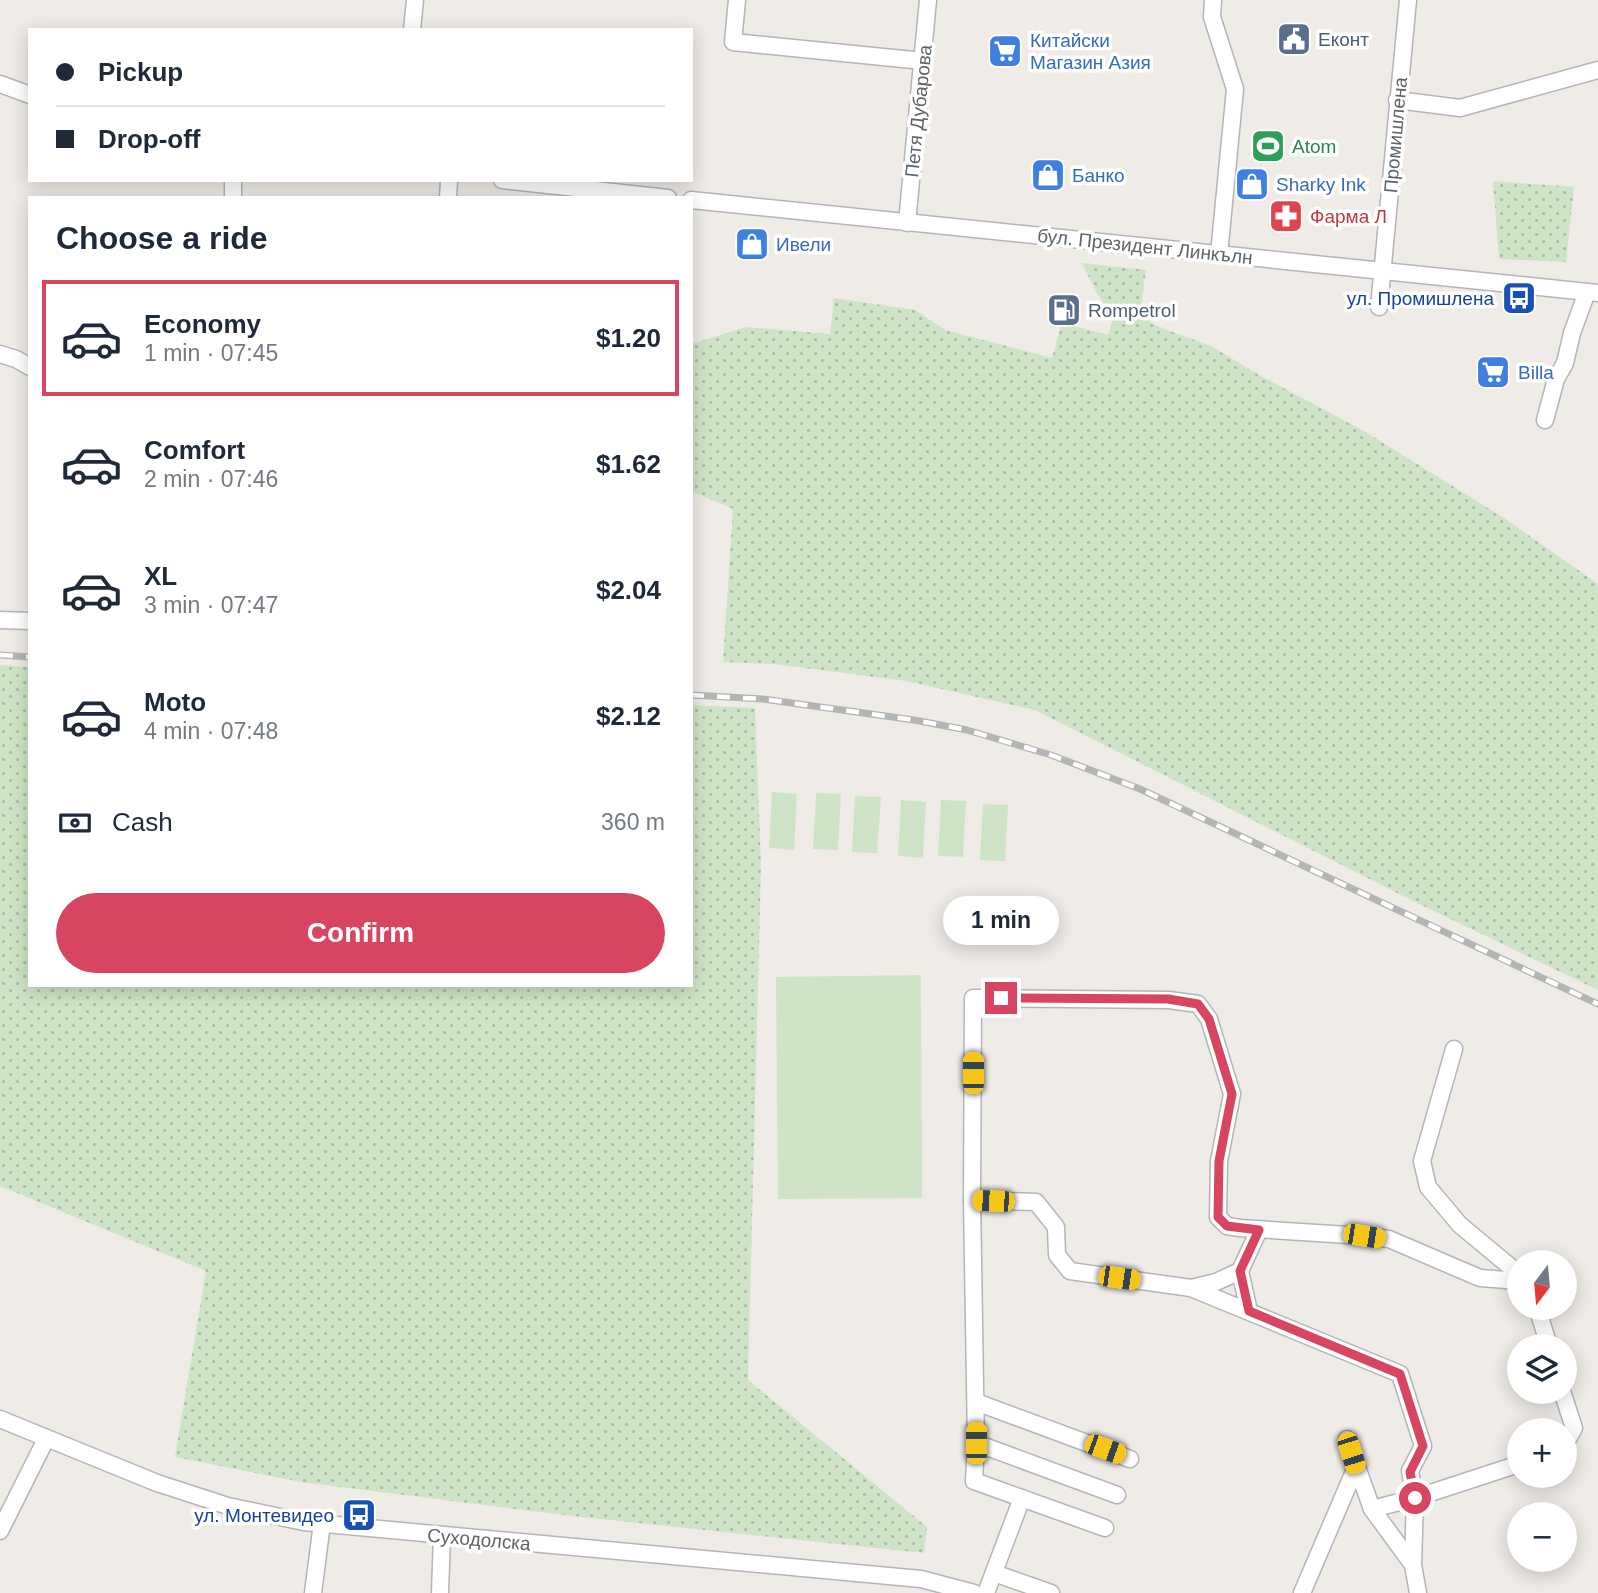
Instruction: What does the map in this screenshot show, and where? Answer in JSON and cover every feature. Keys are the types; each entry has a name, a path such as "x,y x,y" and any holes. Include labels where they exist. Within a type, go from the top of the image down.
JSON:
{"street":[{"path":"412,28 415,0"},
{"path":"737,0 733,41 923,61"},
{"name":"Петя Дубарова","path":"907,223 929,0"},
{"path":"1213,0 1212,17 1235,89 1219,254"},
{"name":"Промишлена","path":"1379,307 1408,0"},
{"path":"1397,100 1460,108 1598,70"},
{"path":"0,84 28,94"},
{"path":"518,182 624,195"},
{"name":"бул. Президент Линкълн","path":"693,200 1592,292"},
{"path":"1545,420 1556,379 1565,363 1572,333 1592,292"},
{"path":"0,354 28,367"},
{"path":"0,620 28,621"},
{"path":"1105,1528 974,1481 976,1402 972,1200 973,998 1168,999 1198,1004 1209,1019 1232,1094 1219,1161 1218,1217 1227,1226 1389,1240 1480,1278 1507,1280"},
{"path":"1454,1049 1422,1161 1428,1187 1460,1226 1507,1264"},
{"path":"972,1200 1036,1202 1056,1227 1057,1255 1070,1271 1191,1288 1400,1374 1423,1446 1410,1472 1415,1498 1413,1565 1418,1593"},
{"path":"1249,1311 1240,1271 1259,1230"},
{"path":"1191,1288 1216,1282 1240,1271"},
{"path":"976,1402 1130,1459"},
{"name":"Суходолска","path":"0,1419 158,1483 228,1506 322,1523 974,1593"},
{"path":"0,1531 46,1439"},
{"path":"1347,1439 1372,1509 1413,1565"},
{"path":"976,1443 1116,1495"},
{"path":"1302,1593 1356,1467"},
{"path":"1372,1509 1507,1468"},
{"path":"986,1593 1022,1498"},
{"path":"313,1593 322,1523"},
{"path":"440,1593 442,1535"},
{"path":"994,1573 1051,1593"}],"green space":[{"path":"1493,181 1574,187 1566,262 1499,259"},
{"path":"1082,263 1146,270 1140,315 1159,327 1211,346 1364,431 1504,518 1598,584 1598,990 1413,901 1035,710 906,681 773,664 723,662 733,509 693,492 693,343 746,327 830,334 834,298 915,310 945,330 1052,358 1062,323 1108,335 1114,316 1098,295"},
{"path":"0,665 28,667 28,987 693,987 693,705 755,708 761,866 748,1380 927,1527 924,1553 572,1516 301,1482 175,1457 206,1271 0,1186"},
{"path":"772,792 797,794 794,850 769,848"},
{"path":"816,793 841,794 838,850 813,849"},
{"path":"855,796 881,797 877,853 852,852"},
{"path":"901,800 926,802 923,858 898,856"},
{"path":"941,800 966,801 963,857 938,856"},
{"path":"983,804 1008,805 1005,861 980,860"},
{"path":"921,975 922,1198 778,1199 776,977"}],"railway":[{"path":"0,655 28,657"},
{"path":"693,695 763,699 914,720 967,730 1051,755 1140,789 1598,1004"}],"place":[{"name":"Еконт","path":"1294,39"},
{"name":"Китайски Магазин Азия","path":"1005,51"},
{"name":"Atom","path":"1268,146"},
{"name":"Банко","path":"1048,175"},
{"name":"Sharky Ink","path":"1252,184"},
{"name":"Фарма Л","path":"1286,216"},
{"name":"Ивели","path":"752,244"},
{"name":"ул. Промишлена","path":"1519,298"},
{"name":"Rompetrol","path":"1064,310"},
{"name":"Billa","path":"1493,372"},
{"name":"ул. Монтевидео","path":"359,1515"}],"route":[{"path":"1001,998 1168,999 1198,1004 1209,1019 1232,1094 1219,1161 1218,1217 1227,1226 1259,1230 1240,1271 1249,1311 1400,1374 1423,1446 1410,1472 1415,1498"}]}
